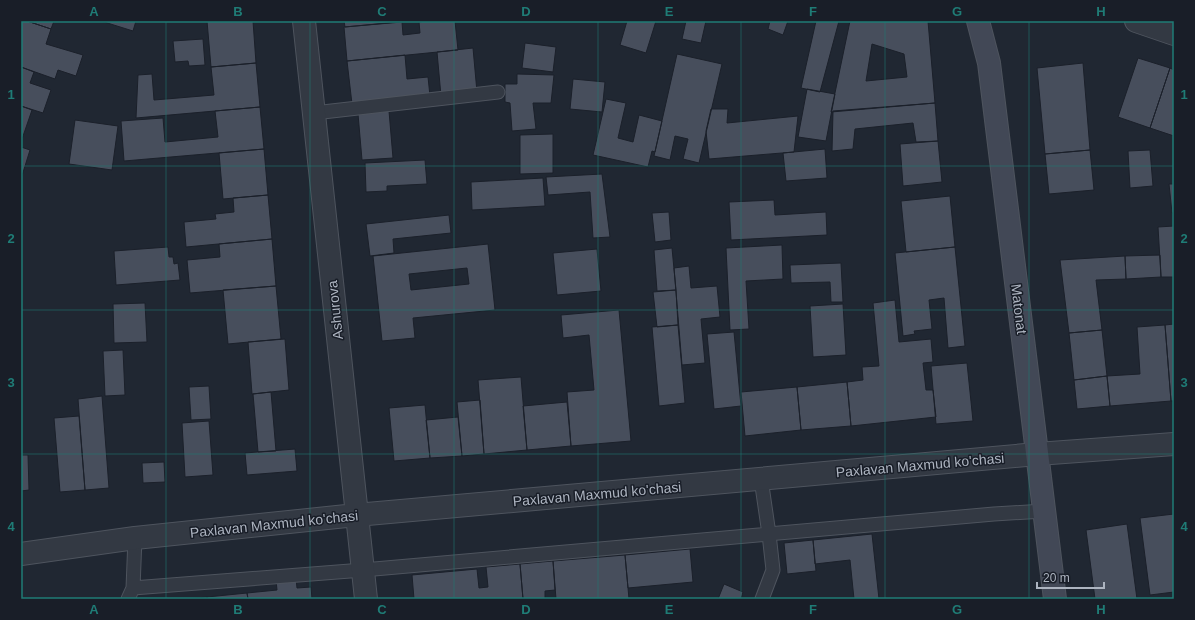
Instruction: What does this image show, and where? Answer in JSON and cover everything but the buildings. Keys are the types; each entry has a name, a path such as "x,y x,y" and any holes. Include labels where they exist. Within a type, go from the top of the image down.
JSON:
{"main road":[{"name":"Matonat","path":"978,21 989,63 1054,599"}],"street":[{"name":"Ashurova","path":"304,21 366,599"},
{"path":"1136,21 1174,34"},
{"name":"Paxlavan Maxmud ko'chasi","path":"21,554 135,538 356,515 1037,454 1174,444"}],"lane":[{"path":"314,113 498,92"},
{"path":"761,479 770,534 773,570 762,599"},
{"path":"135,538 131,593 363,570 994,514 1044,511"}]}
